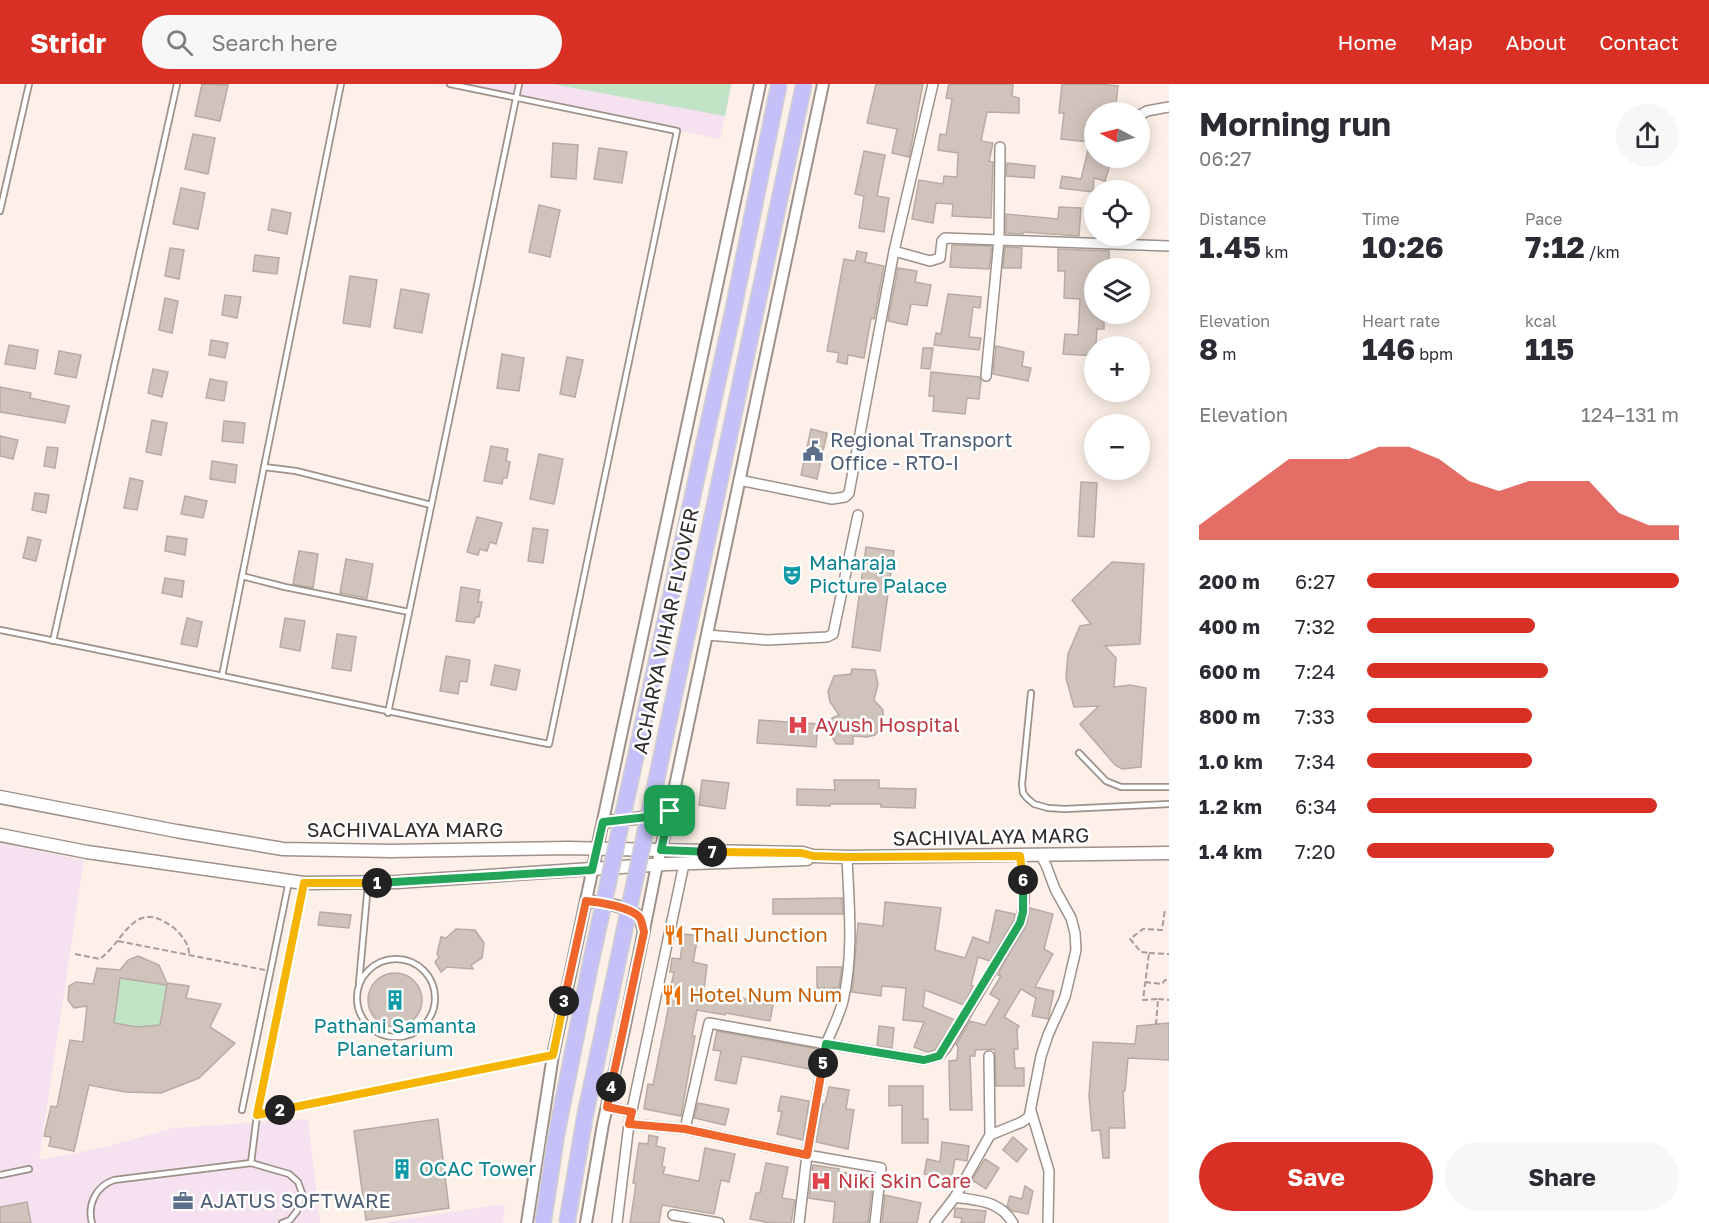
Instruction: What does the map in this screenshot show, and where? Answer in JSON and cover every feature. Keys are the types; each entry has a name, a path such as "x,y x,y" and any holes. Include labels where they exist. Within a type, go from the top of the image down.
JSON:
{"highway":[{"name":"ACHARYA VIHAR FLYOVER","path":"543,1223 556,1137 590,966 730,323 779,84"},
{"name":"ACHARYA VIHAR FLYOVER","path":"567,1223 587,1106 804,84"}],"main road":[{"name":"SACHIVALAYA MARG","path":"0,797 283,849 391,851 596,849 802,853 813,856 847,857 1169,854"},
{"name":"SACHIVALAYA MARG","path":"0,835 87,852 304,883 368,883 657,865 804,861 813,856"}],"street":[{"path":"526,1223 553,1055 760,84"},
{"path":"585,1223 657,865 823,84"},
{"path":"739,480 832,499 845,497 849,493 894,251 933,84"},
{"path":"1150,110 1169,107"},
{"path":"986,376 999,240 1000,147"},
{"path":"894,251 933,261 940,258 942,241 945,238 1169,246"},
{"path":"707,635 767,640 827,637 833,634 858,515"},
{"path":"603,822 657,816 670,811"},
{"path":"990,1135 1029,1117 1041,1056 1065,997 1076,950 1076,933 1071,918 1040,854"},
{"path":"685,1129 709,1023 924,1060 939,1056 1020,923 1024,889 1020,856"},
{"path":"799,1223 807,1155 826,1044 843,1002 847,974 850,913 847,857"},
{"path":"617,1223 629,1124 684,864"},
{"path":"586,901 600,902 635,914 641,921 644,932"},
{"path":"934,1223 955,1197 990,1135 988,1056"},
{"path":"607,1107 632,1112"},
{"path":"1031,1111 1049,1171 1048,1223"},
{"path":"629,1124 685,1129 881,1168 875,1223"},
{"path":"955,1197 986,1202 1000,1207 1013,1223"},
{"path":"673,1215 719,1223"}],"lane":[{"path":"0,211 28,84"},
{"path":"53,641 177,84"},
{"path":"222,676 341,84"},
{"path":"0,630 388,713 549,744 677,131 450,84"},
{"path":"388,713 519,84"},
{"path":"264,467 296,471 431,505"},
{"path":"242,576 409,612"},
{"path":"1031,693 1022,784 1023,793 1034,804 1041,807 1065,809 1169,804"},
{"path":"1079,753 1106,781 1121,787 1169,787"},
{"path":"242,1110 289,881"},
{"path":"251,1163 257,1115 304,883"},
{"path":"358,986 364,975 374,965 386,959 400,958 424,969 432,981 435,994 434,1007 429,1020 419,1030 408,1035 396,1037 384,1035 373,1030 364,1021 357,998 358,986 368,883"},
{"path":"257,1115 553,1055"},
{"path":"92,1223 90,1211 96,1194 105,1184 114,1180 251,1163 289,1174 298,1182 302,1193 297,1211 290,1220 282,1223"},
{"path":"0,1175 29,1169"}],"path":[{"path":"1162,930 1165,909"},
{"path":"75,954 100,959 110,952 128,925 145,917 164,920 180,932 189,950 189,955"},
{"path":"1169,930 1143,929 1130,939 1141,952 1169,954"},
{"path":"118,941 270,971"},
{"path":"1149,953 1143,1000 1169,999"},
{"path":"1145,982 1162,984 1165,980 1169,981"},
{"path":"1156,1024 1158,999"}],"shaded area":[{"path":"433,84 732,84 720,139"},
{"path":"0,843 84,860 39,1160 106,1147 173,1128 308,1119 320,1223 0,1223"},
{"path":"505,1204 503,1223 380,1223"}],"green space":[{"path":"552,84 731,84 725,116"},
{"path":"119,978 167,985 160,1025 137,1027 114,1023"}],"building":[{"path":"202,84 228,85 220,121 195,116"},
{"path":"876,84 923,84 909,157 892,153 897,129 867,123"},
{"path":"949,84 1013,84 1012,96 1019,98 1019,113 987,112 981,141 993,143 989,161 993,162 991,218 952,216 953,204 936,203 933,223 912,219 919,180 943,184 944,176 957,177 958,153 938,150 940,134 946,135 952,99 946,98"},
{"path":"1062,84 1118,86 1116,102 1084,102 1084,141 1061,139 1064,113 1059,113"},
{"path":"193,134 215,138 208,174 185,169"},
{"path":"553,143 578,145 576,179 551,177"},
{"path":"599,148 627,152 622,183 594,179"},
{"path":"864,151 885,155 877,196 889,198 884,232 859,228 864,196 855,194"},
{"path":"1007,163 1035,166 1034,178 1006,176"},
{"path":"1084,167 1109,168 1105,180 1094,178 1094,180 1084,180 1084,191 1060,188 1062,176 1081,179"},
{"path":"181,188 205,193 198,229 173,224"},
{"path":"539,205 560,210 550,257 529,252"},
{"path":"1059,207 1081,208 1079,236 1006,233 1006,214 1058,219"},
{"path":"272,209 291,213 287,234 268,230"},
{"path":"952,245 992,246 989,269 950,267"},
{"path":"1005,247 1022,248 1021,268 1003,268"},
{"path":"170,248 184,250 179,279 165,276"},
{"path":"1058,249 1109,251 1109,258 1084,258 1084,324 1104,324 1104,329 1097,329 1096,336 1084,336 1084,355 1063,354 1065,334 1078,335 1080,299 1064,298 1065,271 1058,271"},
{"path":"857,251 867,253 865,262 884,266 864,358 848,355 847,364 837,362 839,353 827,351 844,259 855,261"},
{"path":"255,255 279,258 277,274 253,271"},
{"path":"898,268 917,271 915,282 931,285 927,306 911,304 907,325 888,321"},
{"path":"350,276 377,280 370,327 343,323"},
{"path":"401,289 429,294 422,333 394,328"},
{"path":"948,294 981,297 980,308 973,307 969,337 981,338 979,350 934,345 936,333 941,334"},
{"path":"225,295 241,297 237,318 222,315"},
{"path":"165,298 178,301 172,333 159,330"},
{"path":"211,340 228,343 225,358 209,355"},
{"path":"9,345 38,350 35,369 5,364"},
{"path":"996,346 1024,352 1022,366 1031,368 1028,381 993,374"},
{"path":"923,348 933,348 930,369 921,368"},
{"path":"59,351 81,355 76,378 55,374"},
{"path":"502,354 524,358 519,391 497,388"},
{"path":"567,357 583,360 575,397 560,394"},
{"path":"153,369 168,372 162,397 148,393"},
{"path":"931,372 979,377 981,381 979,399 967,398 965,414 933,411 934,396 929,396"},
{"path":"210,379 227,382 224,401 206,398"},
{"path":"0,387 31,393 30,398 69,406 65,423 0,412"},
{"path":"152,420 167,423 161,455 146,452"},
{"path":"224,421 245,423 243,443 222,441"},
{"path":"811,429 827,433 817,479 801,475"},
{"path":"0,436 18,440 13,459 0,456"},
{"path":"491,446 508,449 506,461 510,462 507,478 503,478 502,484 484,481"},
{"path":"47,447 58,448 55,468 44,466"},
{"path":"539,454 563,459 554,504 530,499"},
{"path":"212,461 237,465 235,483 210,479"},
{"path":"130,478 143,481 137,510 124,508"},
{"path":"1081,482 1097,483 1094,537 1078,536"},
{"path":"35,493 49,495 46,513 32,510"},
{"path":"185,496 207,501 203,518 181,514"},
{"path":"477,517 502,523 496,544 490,542 487,551 480,549 478,555 467,552"},
{"path":"533,528 548,530 543,563 528,561"},
{"path":"167,536 187,539 185,555 165,551"},
{"path":"28,537 41,540 36,561 23,558"},
{"path":"866,547 894,551 880,651 852,647"},
{"path":"299,551 318,554 313,588 293,584"},
{"path":"346,559 373,564 367,598 340,593"},
{"path":"1112,562 1144,564 1140,644 1105,646 1116,658 1114,687 1130,685 1146,688 1141,767 1122,769 1115,765 1080,724 1099,706 1074,707 1066,678 1068,654 1080,626 1091,624 1072,600"},
{"path":"165,578 184,581 182,597 162,593"},
{"path":"461,587 480,590 478,602 482,602 479,617 476,617 474,623 456,621"},
{"path":"187,618 202,622 197,647 181,644"},
{"path":"285,618 305,621 300,651 280,647"},
{"path":"337,634 356,637 351,671 332,668"},
{"path":"446,656 470,660 467,682 460,681 458,694 440,691"},
{"path":"495,665 520,670 516,690 491,685"},
{"path":"852,669 875,670 878,684 874,700 883,710 883,719 881,728 875,735 853,736 853,744 836,744 825,724 830,725 832,718 839,715 830,702 828,691 834,676 851,674"},
{"path":"759,720 818,724 816,747 757,743"},
{"path":"702,780 729,783 725,809 699,805"},
{"path":"834,780 879,780 879,788 916,789 915,808 881,807 881,804 797,805 797,789 835,790"},
{"path":"842,898 843,914 773,914 773,899"},
{"path":"885,902 941,908 935,950 965,958 973,937 989,943 996,910 1015,914 1014,920 990,961 978,957 971,985 973,986 964,1005 925,990 923,1007 955,1020 935,1050 927,1052 914,1047 924,1022 903,1020 906,988 882,986 881,996 852,992 858,923 883,926"},
{"path":"1030,908 1053,914 1044,949 1053,954 1035,987 1054,991 1048,1019 1032,1016 1036,998 1021,989 1004,1017 1019,1026 1017,1029 1018,1049 1014,1049 1015,1068 1024,1068 1024,1086 996,1086 995,1049 975,1050 975,1056 970,1056 972,1110 950,1110 949,1061 957,1060 958,1046 956,1045 970,1021 985,1025 1000,1000 990,994 1001,976 998,975 1002,966 1026,926"},
{"path":"320,912 351,915 349,928 318,925"},
{"path":"456,929 475,930 484,943 482,958 471,965 473,969 447,967 441,972 435,962 439,957 437,954 441,937 446,938"},
{"path":"684,934 698,936 693,962 707,965 704,990 773,1005 770,1021 697,1010 692,1036 695,1036 681,1116 644,1109 648,1084 653,1085 670,1000 668,1000 674,972 670,972 672,958 680,959"},
{"path":"138,956 159,965 167,983 189,986 186,998 221,1004 210,1027 235,1043 199,1078 161,1093 125,1092 89,1085 74,1151 49,1146 51,1137 44,1136 51,1106 57,1107 70,1040 83,1042 87,1006 74,1008 68,1000 69,986 76,982 93,984 97,968 120,970 128,960","holes":["120,978 167,985 160,1025 137,1027 114,1023"]},
{"path":"817,967 842,967 839,988 817,988"},
{"name":"Pathani Samanta Planetarium","path":"395,973 414,981 422,1000 414,1019 395,1027 376,1019 368,1000 376,981"},
{"path":"1169,1023 1169,1060 1128,1058 1125,1091 1123,1091 1125,1128 1109,1128 1109,1158 1103,1158 1100,1130 1092,1131 1089,1096 1093,1042 1135,1044 1137,1026"},
{"path":"879,1026 894,1028 892,1048 877,1046"},
{"path":"717,1031 818,1049 815,1070 742,1056 736,1084 715,1080 721,1051 713,1050"},
{"path":"889,1086 923,1086 923,1119 928,1119 928,1143 902,1143 902,1105 889,1106"},
{"path":"829,1087 849,1090 846,1109 854,1110 848,1149 816,1142 823,1104 825,1104"},
{"path":"781,1096 809,1101 803,1140 777,1134 782,1112 778,1111"},
{"path":"698,1103 729,1109 725,1125 694,1118"},
{"name":"OCAC Tower","path":"438,1119 449,1208 366,1220 354,1131"},
{"path":"649,1135 658,1137 656,1146 665,1148 663,1174 699,1181 705,1148 735,1154 729,1182 721,1180 714,1214 662,1205 659,1223 630,1223 639,1143 648,1144"},
{"path":"1013,1137 1027,1149 1017,1162 1003,1150"},
{"path":"942,1142 969,1146 967,1161 955,1159 951,1180 924,1174 927,1159 940,1162"},
{"path":"985,1159 999,1168 986,1189 972,1180"},
{"path":"766,1163 788,1167 782,1198 795,1200 791,1223 770,1223 750,1219 756,1193 760,1193"},
{"path":"813,1165 839,1169 839,1172 873,1176 868,1223 833,1223 835,1202 809,1198"},
{"path":"1025,1186 1033,1191 1028,1214 1013,1211 1007,1206 1010,1196 1022,1199"},
{"path":"885,1195 921,1203 917,1223 882,1223"},
{"path":"27,1202 31,1223 0,1223 0,1207"},
{"path":"955,1208 986,1211 984,1223 961,1223 962,1218 954,1217"}],"place":[{"name":"Regional Transport Office - RTO-I","path":"813,451"},
{"name":"Maharaja Picture Palace","path":"792,575"},
{"name":"Ayush Hospital","path":"798,725"},
{"name":"Thali Junction","path":"674,935"},
{"name":"Hotel Num Num","path":"672,995"},
{"name":"Pathani Samanta Planetarium","path":"395,1000"},
{"name":"OCAC Tower","path":"402,1169"},
{"name":"Niki Skin Care","path":"821,1181"},
{"name":"AJATUS SOFTWARE","path":"183,1201"}],"route":[{"path":"670,811 661,850 802,853 813,856 847,857 1020,856 1024,889 1020,923 946,1048 939,1056 924,1060 826,1044 807,1155 685,1129 629,1124 632,1112 607,1107 644,932 639,917 635,914 600,902 586,901 553,1055 257,1115 304,883 397,882 592,870 603,822 657,816 670,811"}]}
